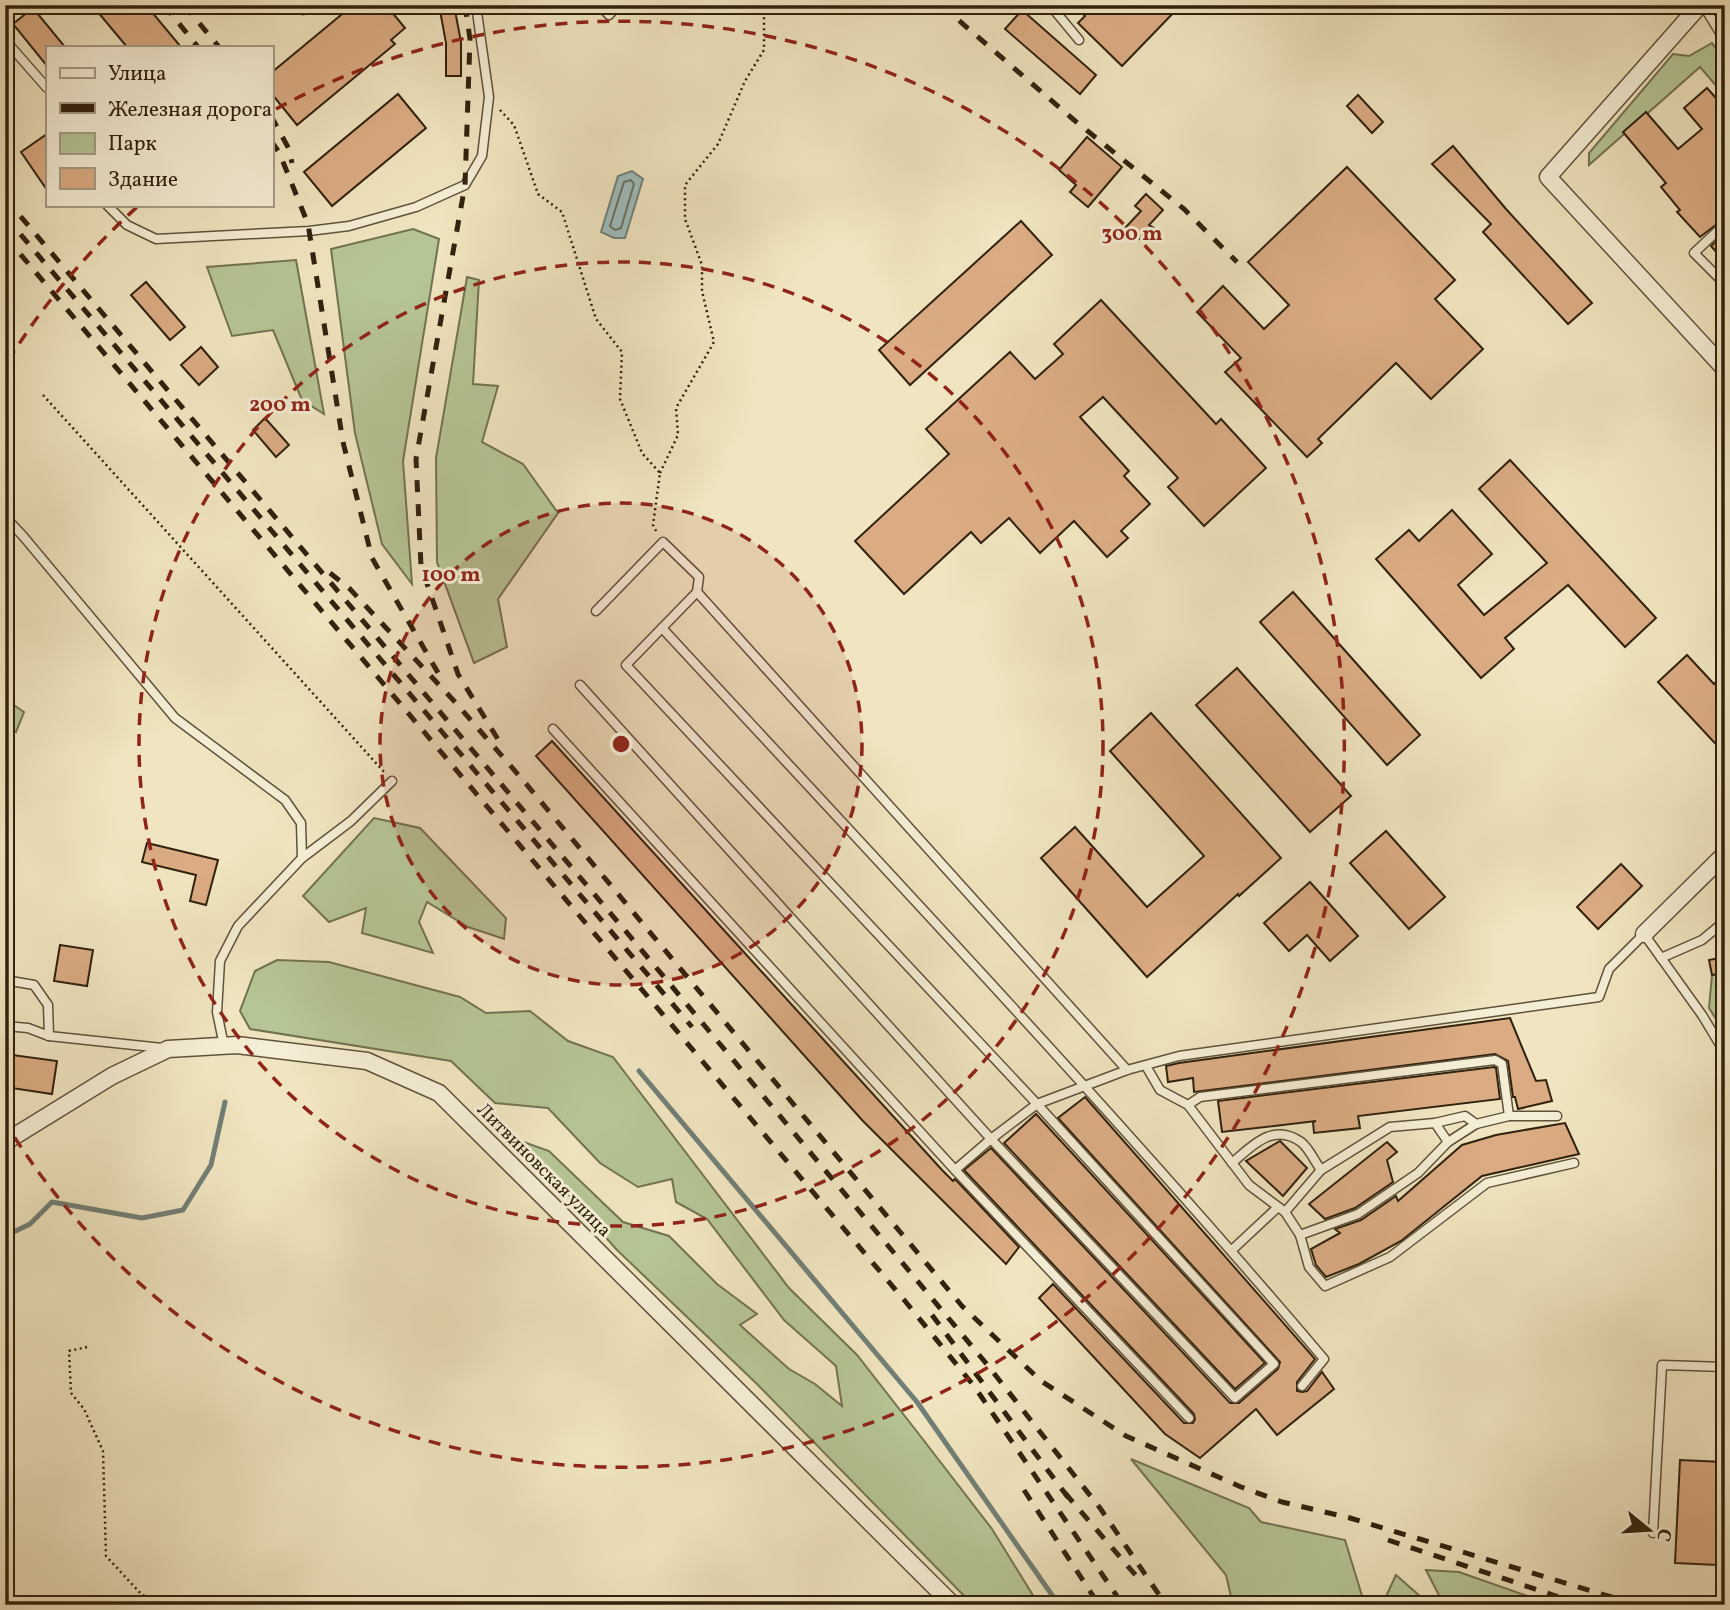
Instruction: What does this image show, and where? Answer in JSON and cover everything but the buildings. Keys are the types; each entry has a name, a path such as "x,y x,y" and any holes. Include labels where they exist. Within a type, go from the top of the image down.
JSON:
{"street":[{"path":"1702,5 1548,177 1725,369"},
{"path":"1644,934 1725,854"},
{"name":"Литвиновская улица","path":"5,1142 112,1076 169,1049 237,1045 367,1061 439,1093 953,1605"}],"lane":[{"path":"300,5 303,10 309,5"},
{"path":"108,206 127,225 156,239 309,231 349,226 416,207 465,185 482,156 489,97 476,5"},
{"path":"599,5 608,15 618,5"},
{"path":"1050,5 1079,40"},
{"path":"1702,5 1725,41"},
{"path":"5,40 46,87"},
{"path":"1725,224 1694,253 1725,284"},
{"path":"5,517 175,719 285,800 301,823 302,858"},
{"path":"580,685 991,1139 1234,1398 1274,1364 1037,1104 626,665 697,592 699,577 663,542 596,611"},
{"path":"697,592 1127,1070"},
{"path":"662,628 1085,1086 1232,1250 1324,1359 1301,1386"},
{"path":"553,729 955,1170 1189,1418"},
{"path":"223,1046 217,1012 220,961 238,926 302,858 351,821 391,781"},
{"path":"1661,958 1702,940 1725,921"},
{"path":"955,1170 1037,1104 1127,1070 1180,1056 1599,997 1609,969 1644,934 1702,1015 1725,1053"},
{"path":"5,980 33,985 48,1005 49,1036"},
{"path":"5,1026 28,1028 49,1036 169,1049"},
{"path":"1188,1105 1199,1097 1495,1060 1502,1064 1509,1116"},
{"path":"1146,1066 1160,1090 1188,1105 1249,1185 1282,1210 1300,1235 1309,1267 1325,1286 1390,1257 1487,1183 1574,1163"},
{"path":"1232,1250 1282,1210 1321,1170 1390,1127 1435,1123 1465,1116 1476,1124"},
{"path":"1300,1235 1358,1214 1418,1173 1448,1142 1476,1124 1509,1116 1557,1116"},
{"path":"1435,1123 1448,1142"},
{"path":"1231,1163 1263,1137 1283,1134 1302,1143 1321,1170"},
{"path":"1653,1533 1662,1365 1725,1367"}],"path":[{"path":"663,542 653,525 660,473 678,435 676,408 714,342 702,291 702,265 685,219 685,185 718,144 745,81 764,50 764,5"},
{"path":"489,97 514,125 538,194 562,212 596,319 622,352 620,399 642,453 660,473"},
{"path":"43,396 391,781"},
{"path":"87,1347 69,1351 71,1392 84,1409 103,1451 106,1556 142,1595 184,1605"}],"green space":[{"path":"1712,43 1725,61 1725,96 1700,67 1589,165 1589,153 1673,54 1689,56"},
{"path":"413,229 439,239 403,461 412,584 382,544 355,433 331,249"},
{"path":"296,260 324,414 302,400 273,330 232,336 207,267"},
{"path":"467,277 479,280 473,384 498,386 482,442 523,464 558,513 498,599 507,647 474,663 437,562 436,458"},
{"path":"5,699 24,712 16,732 5,725"},
{"path":"374,818 420,828 506,918 504,939 468,927 427,902 419,922 433,953 362,933 366,908 329,922 303,896"},
{"path":"277,960 329,962 460,997 486,1013 530,1011 568,1041 613,1057 789,1288 857,1355 918,1433 992,1529 1039,1605 973,1605 757,1384 616,1249 521,1141 549,1151 623,1222 669,1236 717,1284 757,1314 740,1325 789,1369 815,1384 842,1406 836,1366 784,1320 707,1219 676,1202 672,1179 638,1187 600,1163 548,1108 495,1103 451,1061 250,1029 240,1011 255,971"},
{"path":"1725,973 1725,1033 1709,1008 1712,975"},
{"path":"1131,1459 1249,1508 1261,1522 1345,1540 1363,1599 1359,1605 1233,1605 1226,1575"},
{"path":"1426,1570 1459,1572 1553,1605 1444,1605"},
{"path":"1396,1575 1430,1605 1382,1605"}],"water":[{"path":"632,171 643,179 625,238 614,238 601,232 618,176"}],"waterway":[{"path":"639,1071 917,1402 1059,1605"},
{"path":"5,1236 30,1224 52,1202 142,1218 183,1210 211,1165 225,1102"}],"railway":[{"path":"164,5 197,46"},
{"path":"184,5 218,46"},
{"path":"465,5 470,39 465,185 416,459 421,566 458,674 502,746"},
{"path":"941,5 1074,120 1184,209 1237,262"},
{"path":"273,120 289,149 292,163"},
{"path":"273,144 279,152 308,224 343,442 372,558 441,678"},
{"path":"5,198 639,947 985,1362 1100,1508 1166,1605"},
{"path":"5,216 692,1027"},
{"path":"5,236 905,1301 974,1386 1123,1605"},
{"path":"330,573 349,588 522,779 962,1306 1041,1381 1126,1436 1241,1487 1282,1502 1350,1518 1638,1605"},
{"path":"932,1315 1070,1500"},
{"path":"1024,1490 1099,1605"},
{"path":"1065,1493 1138,1578"},
{"path":"1388,1540 1556,1596 1572,1605"}]}
